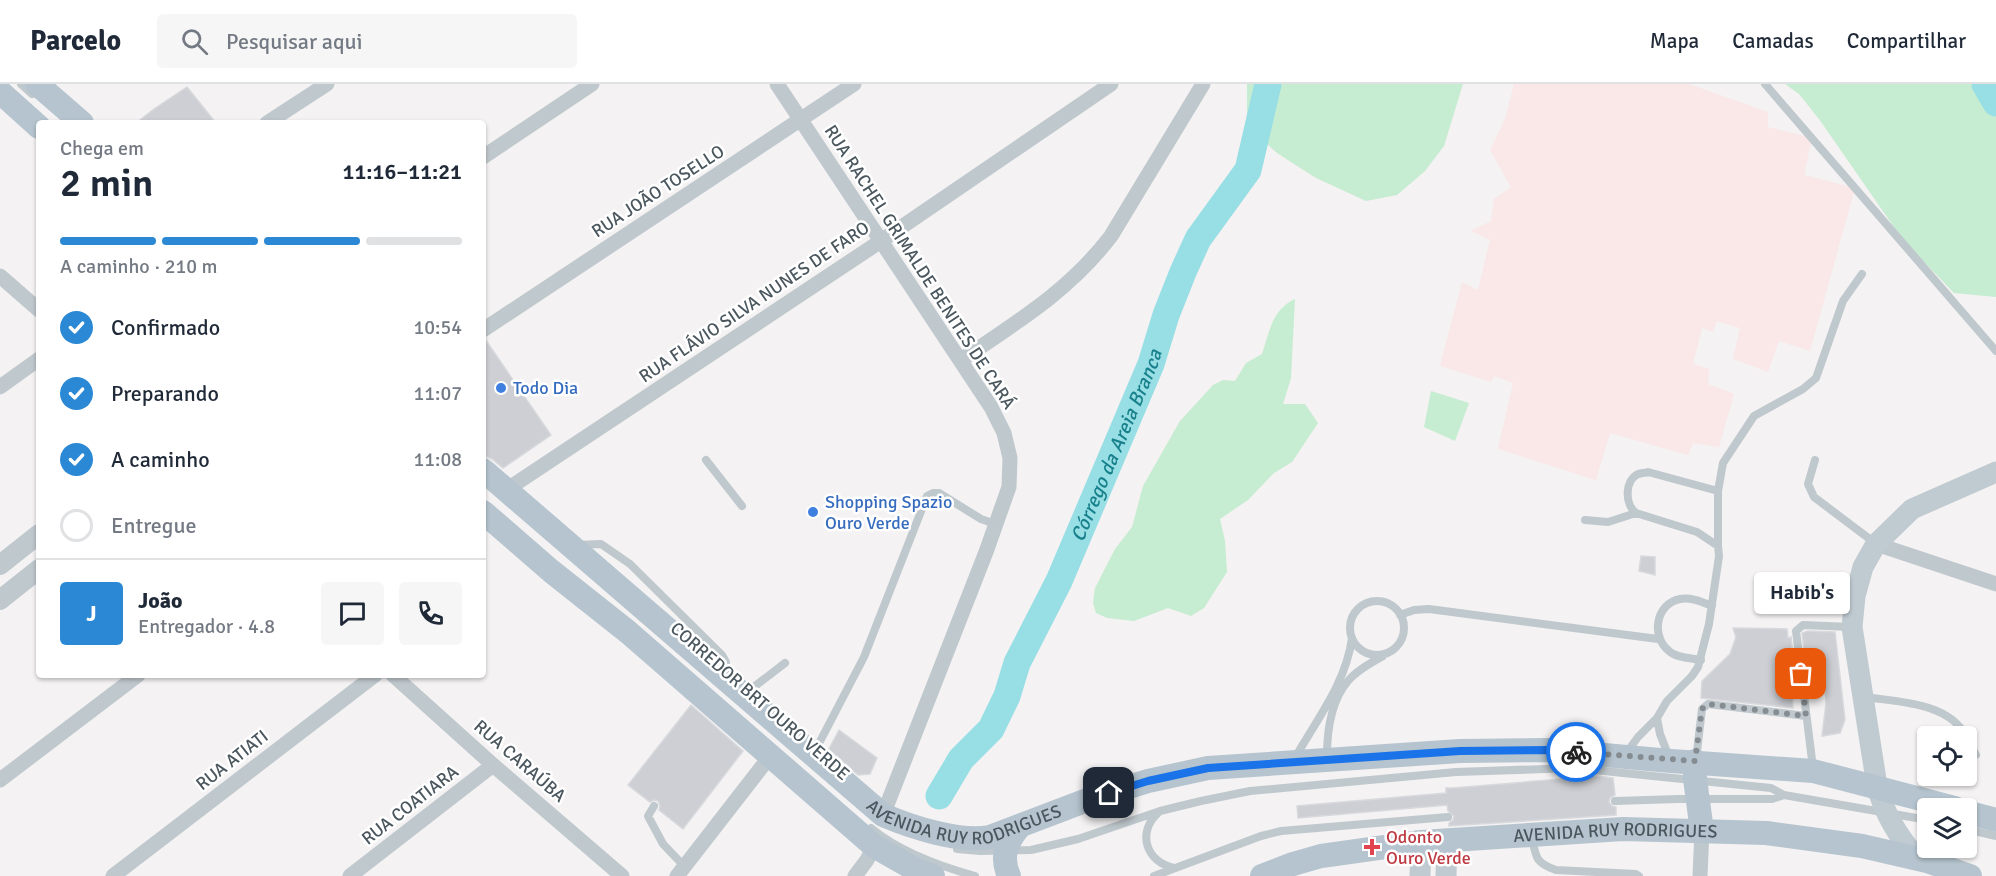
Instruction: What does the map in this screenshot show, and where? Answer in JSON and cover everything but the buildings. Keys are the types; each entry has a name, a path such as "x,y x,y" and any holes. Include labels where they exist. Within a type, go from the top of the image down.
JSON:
{"main road":[{"path":"0,92 36,124"},
{"path":"38,92 78,120"},
{"path":"1924,865 1900,837 1884,812 1877,786 1852,627 1855,597 1863,567 1876,544 1912,509 1996,472"},
{"name":"AVENIDA RUY RODRIGUES","path":"486,473 725,679 724,706"},
{"path":"486,502 506,490"},
{"name":"AVENIDA RUY RODRIGUES","path":"486,515 551,571 724,706 771,754 879,828 904,824 940,834 980,839 1019,828 1090,800 1148,781 1208,768 1460,751 1548,750 1671,761 1696,780 1813,771 1920,798"},
{"name":"AVENIDA RUY RODRIGUES","path":"724,706 813,755 916,870 933,876"},
{"path":"1696,780 1702,831"},
{"path":"1977,815 1996,820"},
{"path":"1009,876 1004,851 1009,839 1019,828"},
{"path":"1446,876 1448,828"},
{"name":"AVENIDA RUY RODRIGUES","path":"1270,874 1321,855 1421,842 1448,828 1766,833 1862,846 1969,876"},
{"path":"1420,876 1421,842"}],"street":[{"path":"272,120 327,84"},
{"path":"486,155 592,84"},
{"name":"RUA RACHEL GRIMALDE BENITES DE CARÁ","path":"777,84 991,407 1004,434 1010,458 1009,487 996,524 867,860 855,876"},
{"name":"RUA JOÃO TOSELLO","path":"486,328 854,84"},
{"name":"RUA FLÁVIO SILVA NUNES DE FARO","path":"506,490 881,241 1111,84"},
{"path":"961,360 1044,302 1073,279 1095,257 1111,236 1203,84"},
{"path":"0,276 36,307"},
{"path":"0,387 36,361"},
{"path":"0,565 36,536"},
{"path":"1876,544 1996,584"},
{"path":"0,600 36,571"},
{"path":"0,780 134,678"},
{"name":"RUA ATIATI","path":"113,876 371,678"},
{"name":"RUA CARAÚBA","path":"396,678 622,876"},
{"path":"680,871 771,754"},
{"name":"RUA COATIARA","path":"357,874 494,765"},
{"path":"1700,876 1702,831"}],"lane":[{"path":"21,84 38,92"},
{"path":"1764,84 1996,351"},
{"path":"1624,756 1638,737 1657,718 1667,701 1692,676 1701,660 1718,570 1719,491 1723,463 1754,416 1816,378 1843,301 1862,274"},
{"path":"706,460 742,506"},
{"path":"1815,460 1808,484 1814,497 1876,544"},
{"path":"1718,546 1697,532 1636,513 1630,508 1628,500 1631,481 1638,474 1648,472 1719,491"},
{"path":"813,755 864,657 927,496 939,493 981,519 996,524"},
{"path":"1585,520 1608,522 1636,513"},
{"name":"CORREDOR BRT OURO VERDE","path":"595,594 724,706"},
{"path":"1701,660 1670,653 1658,639 1657,622 1664,608 1679,599 1695,600 1712,606"},
{"path":"1327,761 1327,739 1335,704 1342,690 1349,679 1388,653 1395,648 1404,632 1400,615 1394,608 1387,603 1369,602 1355,612 1350,629 1352,638 1356,646 1371,655 1388,653"},
{"path":"1400,615 1414,610 1429,609 1658,639"},
{"path":"1813,771 1796,631 1803,625 1852,627"},
{"path":"1293,762 1333,694 1349,658 1352,638"},
{"path":"724,706 785,663"},
{"path":"1863,697 1924,706 1946,715 1956,726"},
{"path":"1696,780 1702,709 1708,704 1806,716"},
{"path":"1657,718 1664,746 1671,761"},
{"path":"947,846 980,851 1030,850 1078,839 1160,811 1250,791 1456,772 1574,768 1771,788 1784,795 1917,818"},
{"path":"1615,801 1696,780 1772,799 1784,795"},
{"name":"CORREDOR BRT OURO VERDE","path":"849,798 902,849 956,871 975,876"},
{"path":"654,806 648,816 680,871"},
{"path":"1160,811 1147,828 1146,842 1156,860 1174,868"},
{"path":"1154,876 1261,836 1281,831 1448,828"},
{"path":"1531,831 1537,859 1545,866 1556,870 1639,876"},
{"path":"1977,832 1996,836"}],"shaded area":[{"path":"1514,84 1689,84 1768,112 1768,127 1812,138 1804,175 1855,188 1810,351 1779,341 1768,372 1733,359 1740,328 1717,321 1713,332 1702,328 1693,364 1709,369 1708,384 1734,394 1719,447 1693,443 1688,455 1610,433 1596,480 1498,449 1513,383 1494,376 1491,382 1440,366 1462,282 1478,290 1490,240 1471,231 1491,221 1494,199 1511,187 1490,150 1505,119"}],"green space":[{"path":"1247,84 1463,84 1444,146 1425,171 1397,195 1366,201 1316,178 1277,153 1247,126"},
{"path":"1785,84 1996,84 1996,297 1954,293 1903,240 1819,119 1799,94"},
{"path":"1295,299 1291,378 1283,404 1305,404 1318,423 1292,462 1274,473 1248,500 1220,519 1225,541 1227,572 1204,608 1191,616 1168,608 1134,621 1107,618 1096,613 1093,603 1095,588 1115,549 1132,527 1143,486 1180,421 1213,385 1223,380 1235,381 1246,363 1262,354 1276,315 1287,303"},
{"path":"1431,391 1469,403 1455,441 1424,427"}],"waterway":[{"name":"Córrego da Areia Branca","path":"939,796 961,759 991,729 1007,696 1017,663 1059,581 1151,364 1166,315 1198,239 1248,170 1268,84"},
{"path":"1985,84 1996,103"}],"way so far":[{"path":"1576,752 1671,761 1695,761 1702,709 1708,704 1806,716 1801,674"}],"place":[{"name":"Todo Dia","path":"501,388"},
{"name":"Shopping Spazio Ouro Verde","path":"813,512"},
{"name":"Habib's","path":"1801,674"},
{"name":"Odonto Ouro Verde","path":"1372,847"}],"route":[{"path":"1109,793 1148,781 1208,768 1460,751 1576,752"}]}
